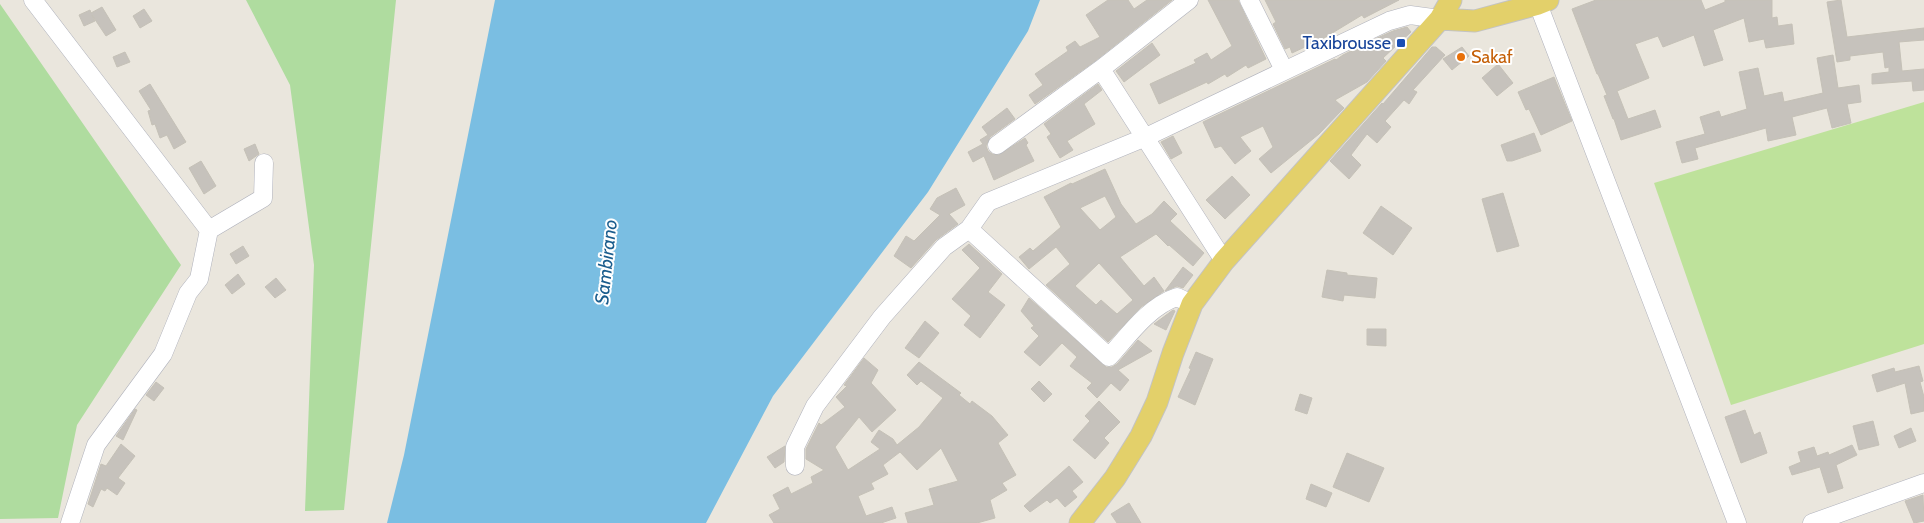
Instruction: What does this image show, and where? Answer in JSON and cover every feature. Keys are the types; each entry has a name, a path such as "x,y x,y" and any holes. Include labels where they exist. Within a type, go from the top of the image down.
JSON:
{"main road":[{"path":"1080,523 1115,478 1141,436 1156,402 1192,304 1224,261 1440,19 1451,0"},
{"path":"1440,19 1475,21 1543,2"}],"street":[{"path":"33,0 209,230"},
{"path":"997,145 1102,69 1189,0"},
{"path":"1249,0 1284,70"},
{"path":"1543,2 1737,523"},
{"path":"795,466 795,447 815,406 882,317 944,247 970,229 988,202 1146,137 1389,21 1410,15 1440,19"},
{"path":"1102,69 1224,261"},
{"path":"70,523 96,446 163,354 188,293 199,279 209,230 263,198 264,163"},
{"path":"970,229 1109,357 1142,321 1169,299 1177,297 1192,304"},
{"path":"1812,523 1924,483"}],"green space":[{"path":"246,0 396,0 344,510 305,511 314,265 290,85"},
{"path":"0,4 181,265 77,425 58,518 0,519"},
{"path":"1924,102 1924,344 1731,405 1654,183"}],"water":[{"name":"Sambirano","path":"495,0 1040,0 1028,31 928,192 773,396 706,523 387,523 404,455"}],"building":[{"path":"1108,0 1128,0 1134,9 1147,0 1172,0 1095,61 1035,104 1029,95 1043,85 1035,74 1068,51 1066,47 1075,41 1080,47 1100,37 1086,15"},
{"path":"1208,0 1238,0 1266,59 1248,68 1246,65 1227,77 1225,74 1208,84 1207,82 1159,104 1150,84 1196,63 1194,60 1207,53 1211,60 1232,46"},
{"path":"1265,0 1399,0 1364,18 1362,15 1324,38 1292,53 1290,47 1285,49 1273,24 1276,22"},
{"path":"1596,0 1701,0 1705,10 1725,2 1725,0 1772,0 1772,18 1777,17 1778,26 1792,24 1794,44 1766,48 1764,39 1749,42 1744,18 1713,30 1723,60 1704,66 1694,35 1663,47 1658,36 1635,44 1649,78 1617,91 1628,119 1655,110 1661,127 1621,140 1604,96 1607,95 1572,9"},
{"path":"1841,0 1847,37 1924,28 1924,40 1899,42 1902,71 1924,69 1924,90 1913,91 1912,81 1872,84 1872,74 1889,72 1889,67 1885,68 1883,52 1850,56 1850,60 1837,62 1827,2"},
{"path":"102,7 116,30 106,36 92,15 95,21 84,26 79,15 90,10 91,13"},
{"path":"144,9 152,21 140,28 133,16"},
{"path":"1407,27 1411,32 1383,58 1386,61 1367,82 1335,100 1344,108 1319,134 1271,173 1259,159 1273,147 1263,126 1240,137 1251,151 1235,164 1221,146 1215,148 1203,122 1336,60 1368,43 1370,44 1375,39"},
{"path":"1152,43 1160,55 1124,82 1116,71"},
{"path":"1432,47 1436,47 1445,55 1413,90 1417,92 1409,104 1404,100 1385,121 1391,127 1377,143 1367,134 1351,155 1361,165 1349,179 1330,161"},
{"path":"1462,47 1469,56 1452,70 1443,59"},
{"path":"125,52 130,62 117,67 113,57"},
{"path":"1833,55 1838,88 1859,85 1861,102 1847,104 1851,123 1832,128 1827,108 1792,117 1796,135 1768,141 1766,128 1695,148 1698,159 1682,163 1676,142 1705,134 1700,117 1719,111 1721,117 1747,109 1739,72 1758,68 1764,96 1782,92 1784,102 1823,93 1817,58"},
{"path":"1498,64 1513,83 1497,96 1482,78"},
{"path":"1554,77 1572,121 1541,135 1529,109 1526,110 1518,92"},
{"path":"150,84 186,142 174,149 167,135 160,138 155,124 152,125 148,111 151,110 139,91"},
{"path":"1098,84 1102,90 1084,104 1095,124 1067,141 1073,150 1060,158 1047,137 1051,134 1044,124"},
{"path":"1007,108 1015,119 990,137 986,146 988,151 999,155 1025,138 1028,143 1026,145 1034,161 994,180 984,156 973,162 968,152 983,144 980,140 988,135 982,127"},
{"path":"1534,133 1541,151 1507,161 1501,145"},
{"path":"1173,136 1182,153 1171,159 1161,142"},
{"path":"255,144 259,154 249,161 244,149"},
{"path":"201,161 216,186 204,194 189,168"},
{"path":"1105,169 1121,204 1136,224 1152,214 1164,201 1177,214 1170,221 1204,253 1193,266 1156,234 1120,257 1144,286 1154,277 1164,291 1141,307 1108,342 1046,285 1070,264 1056,247 1029,269 1019,257 1030,248 1033,251 1061,227 1044,197","holes":["1105,196 1116,217 1100,230 1080,208","1099,263 1133,300 1117,314 1101,300 1096,305 1075,286"]},
{"path":"1232,176 1250,195 1225,219 1206,200"},
{"path":"956,188 965,205 949,214 958,224 936,240 911,268 894,256 906,236 914,241 940,215 930,209 937,198"},
{"path":"1503,193 1519,246 1497,252 1482,199"},
{"path":"1381,206 1412,228 1393,255 1363,233"},
{"path":"969,244 1002,274 988,292 1005,305 980,338 964,325 971,316 952,299 980,268 962,250"},
{"path":"243,246 249,256 236,264 230,254"},
{"path":"1183,267 1193,275 1183,288 1177,286 1165,291"},
{"path":"1327,270 1347,273 1347,275 1377,278 1375,298 1344,295 1343,301 1322,297"},
{"path":"238,274 245,284 232,294 225,285"},
{"path":"276,278 286,290 275,298 265,287"},
{"path":"1029,298 1106,367 1112,367 1117,364 1138,340 1152,351 1118,370 1129,380 1120,391 1111,383 1097,398 1087,388 1092,383 1070,366 1077,357 1062,343 1040,366 1024,352 1039,336 1031,328 1034,326 1021,311"},
{"path":"1173,310 1175,311 1166,330 1154,324"},
{"path":"925,321 939,333 919,358 905,348"},
{"path":"1367,329 1386,329 1386,346 1367,345"},
{"path":"1196,352 1213,359 1195,405 1178,397 1191,369 1189,368"},
{"path":"864,358 878,370 871,383 896,410 872,432 859,417 835,447 848,470 880,449 871,442 879,430 893,439 897,445 919,427 943,398 921,381 917,385 907,375 919,362 961,393 959,395 970,404 972,401 992,416 1008,435 998,443 1016,475 1002,483 1007,490 990,500 995,518 977,523 908,523 905,513 934,505 929,489 958,481 941,448 917,470 900,452 883,465 888,474 871,483 874,489 858,496 866,516 892,507 896,518 881,523 774,523 769,515 780,509 773,495 788,487 791,494 813,483 811,477 824,470 806,459 806,449 819,423 821,425 845,407 836,397 847,386 844,385"},
{"path":"1919,366 1923,381 1920,382 1924,397 1924,411 1911,414 1905,383 1877,392 1872,375 1894,368 1895,372"},
{"path":"1039,381 1052,394 1044,402 1031,389"},
{"path":"156,382 164,388 154,401 146,395"},
{"path":"1300,394 1312,398 1307,414 1295,410"},
{"path":"1099,401 1120,422 1104,438 1109,443 1095,459 1073,440 1090,421 1085,416"},
{"path":"135,409 137,410 123,440 116,436"},
{"path":"1745,410 1754,435 1760,432 1767,453 1741,463 1725,417"},
{"path":"1873,421 1879,445 1859,450 1853,426"},
{"path":"1911,428 1916,441 1899,448 1894,436"},
{"path":"121,444 135,456 118,478 125,483 117,495 107,488 105,491 101,489 93,507 88,504 101,464 106,466"},
{"path":"1852,445 1857,455 1836,465 1843,488 1828,493 1820,467 1792,475 1789,467 1801,462 1798,452 1814,447 1817,456 1828,452 1829,455"},
{"path":"785,446 784,462 775,468 767,457"},
{"path":"1347,453 1384,468 1369,502 1333,487"},
{"path":"1069,466 1083,482 1072,491 1077,497 1065,507 1057,498 1050,503 1047,500 1030,512 1024,506"},
{"path":"1311,484 1332,493 1326,507 1306,499"},
{"path":"1923,495 1924,521 1914,523 1905,501"},
{"path":"1129,503 1141,523 1117,523 1111,514"}],"place":[{"name":"Taxibrousse","path":"1401,43"},
{"name":"Sakaf","path":"1461,57"}]}
